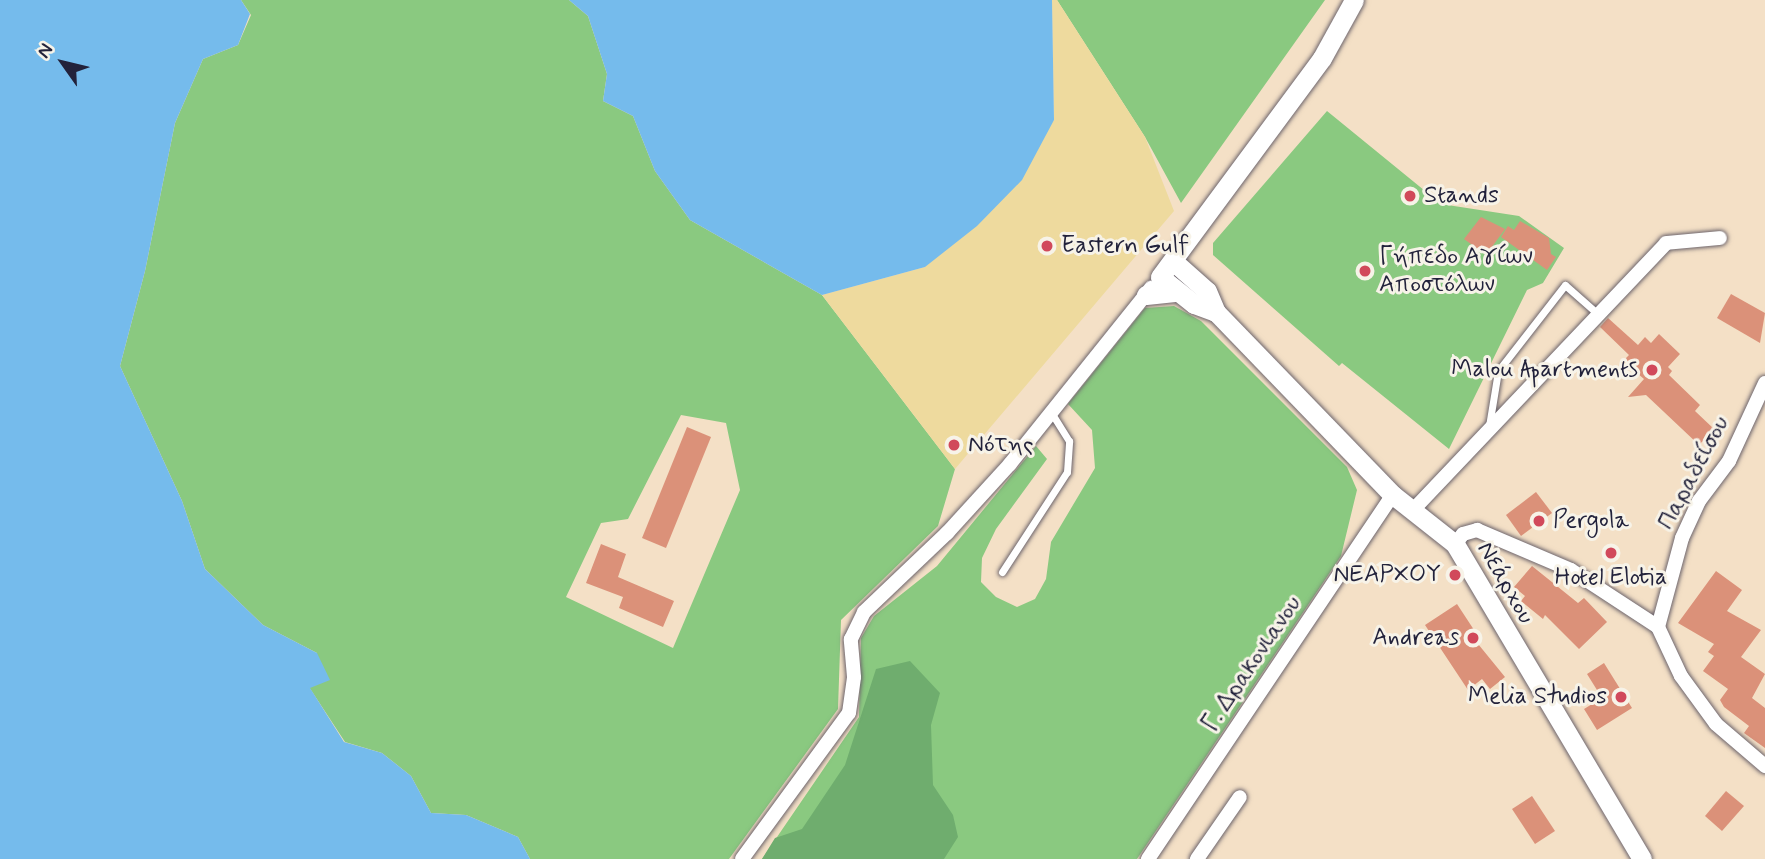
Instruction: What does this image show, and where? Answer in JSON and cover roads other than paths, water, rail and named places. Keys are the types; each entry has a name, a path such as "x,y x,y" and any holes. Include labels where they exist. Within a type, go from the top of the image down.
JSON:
{"street":[{"path":"742,859 849,713 854,677 851,639 864,612 947,533 1052,414 1189,240 1322,58 1354,0"},
{"path":"1413,509 1667,243 1720,238"},
{"path":"1189,240 1191,275"},
{"name":"Νεάρχου","path":"1173,261 1207,292 1216,312"},
{"name":"Νεάρχου","path":"1160,277 1177,292 1216,312 1393,495 1455,544 1642,859"},
{"path":"1146,295 1177,292"},
{"name":"Παραδείσου","path":"1658,627 1682,538 1699,501 1729,461 1765,383"},
{"name":"Γ. Δρακονιανου","path":"1148,859 1393,495"},
{"path":"1455,544 1463,534 1477,530 1571,570 1658,627 1681,677 1716,724 1765,766"},
{"path":"1197,859 1240,797"}],"lane":[{"path":"1488,430 1498,372 1565,285 1598,314"},
{"path":"1002,572 1067,472 1069,441 1052,414"}],"water":[{"path":"0,0 241,0 250,14 238,45 203,59 175,123 145,271 120,366 182,501 205,569 263,625 317,653 330,680 310,688 344,742 382,753 411,776 431,813 466,815 518,837 530,859 0,859"},
{"path":"569,0 1052,0 1054,120 1022,180 977,226 925,267 822,295 690,220 655,171 633,116 603,101 607,74 588,16"}],"place":[{"name":"Stands","path":"1410,196"},
{"name":"Eastern Gulf","path":"1047,246"},
{"name":"Γήπεδο Αγίων Αποστόλων","path":"1365,271"},
{"name":"Malou Apartments","path":"1652,370"},
{"name":"Νότης","path":"954,445"},
{"name":"Pergola","path":"1539,521"},
{"name":"Hotel Elotia","path":"1611,553"},
{"name":"ΝΕΑΡΧΟΥ","path":"1455,575"},
{"name":"Andreas","path":"1473,638"},
{"name":"Melia Studios","path":"1621,697"}]}
